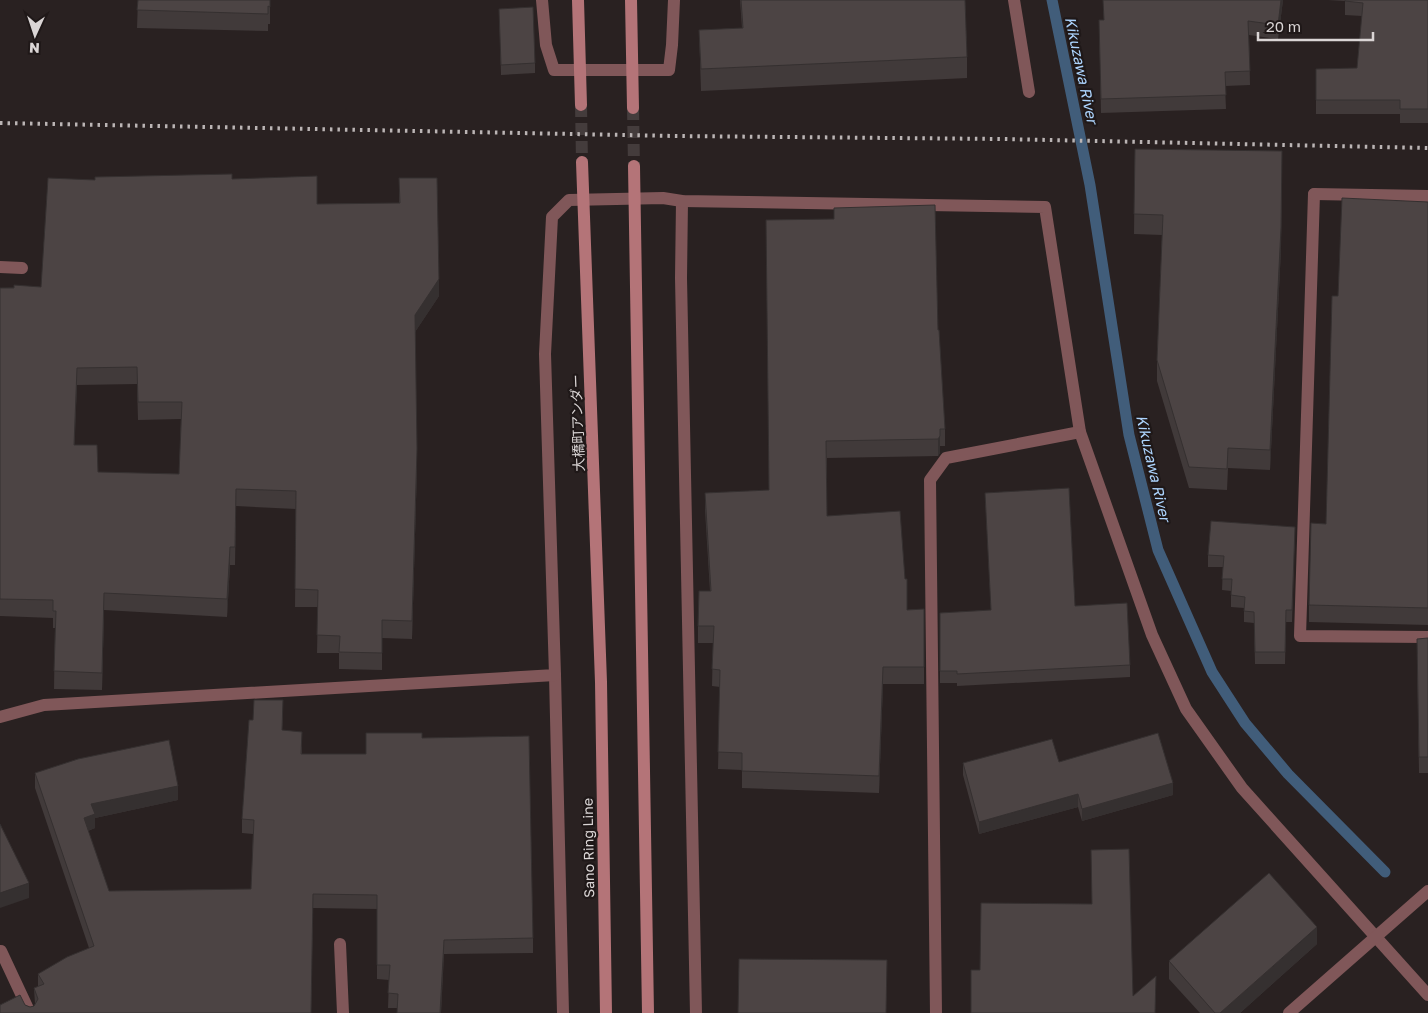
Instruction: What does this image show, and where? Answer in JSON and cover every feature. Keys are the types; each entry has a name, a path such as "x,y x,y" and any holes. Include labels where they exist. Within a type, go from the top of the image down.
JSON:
{"main road":[{"path":"578,0 581,105"},
{"path":"631,0 633,108"},
{"name":"大橋町アンダー","path":"582,162 601,682"},
{"path":"634,166 648,1013"},
{"name":"Sano Ring Line","path":"601,682 606,1013"}],"street":[{"path":"542,0 546,45 554,70 669,70 674,0"},
{"path":"1014,0 1029,92"},
{"path":"1428,196 1314,194 1300,636 1428,637"},
{"path":"563,1013 545,354 552,217 569,200 663,198 682,201 1045,207 1080,432 1152,635 1186,709 1242,788 1428,995"},
{"path":"682,201 681,278 696,1013"},
{"path":"0,267 22,268"},
{"path":"936,1013 930,480 946,458 1080,432"},
{"path":"0,717 44,705 555,675"},
{"path":"1289,1013 1428,891"},
{"path":"340,944 343,1013"},
{"path":"2,950 30,1013"}],"building":[{"path":"138,0 270,0 270,7 268,6 268,14 137,10"},
{"path":"741,0 965,0 967,57 701,69 699,30 743,28"},
{"path":"1103,0 1281,0 1278,25 1248,21 1250,71 1225,72 1226,95 1101,99 1099,20 1104,20"},
{"path":"1345,0 1428,0 1428,109 1400,109 1400,100 1316,100 1316,69 1357,68 1363,3"},
{"path":"533,7 535,63 501,65 499,9"},
{"path":"1135,149 1282,151 1281,228 1270,450 1228,448 1227,469 1189,467 1157,360 1163,215 1134,214"},
{"path":"232,174 232,179 317,176 317,204 400,203 399,178 437,178 439,279 415,315 417,449 412,621 382,620 382,653 339,652 340,636 317,635 318,590 295,589 296,491 236,489 235,547 230,547 227,599 104,593 102,673 54,671 56,611 53,611 53,600 0,599 0,288 14,288 14,285 41,287 48,178 95,180 95,177","holes":["137,367 138,402 182,402 179,474 98,472 97,445 74,445 77,368"]},
{"path":"1342,198 1428,202 1428,608 1309,605 1311,523 1326,524 1332,296 1338,296"},
{"path":"935,205 938,330 945,429 940,429 938,439 826,441 827,516 900,511 905,579 907,579 907,610 924,609 924,667 883,667 879,776 742,771 742,753 718,752 720,670 712,669 714,626 698,626 699,591 711,591 705,493 769,490 766,220 834,219 834,208"},
{"path":"1069,488 1075,606 1127,603 1130,665 957,674 957,671 940,671 940,613 991,610 985,493"},
{"path":"1211,521 1295,527 1292,610 1286,610 1285,652 1255,652 1254,612 1244,611 1245,597 1231,595 1232,579 1222,579 1224,556 1208,555"},
{"path":"1428,638 1428,757 1419,757 1417,639"},
{"path":"254,700 283,700 282,730 302,732 301,754 366,754 366,733 422,733 422,738 529,736 533,938 444,940 440,1013 397,1013 398,994 388,993 390,965 377,965 377,895 313,894 311,1013 0,1013 0,1005 20,995 25,1005 34,1006 38,999 34,988 44,984 38,974 67,957 94,946 35,773 78,759 169,740 178,786 91,804 95,814 84,818 109,891 251,889 254,820 242,819 249,720 253,720"},
{"path":"1158,733 1173,783 1082,809 1078,794 979,822 963,763 1052,739 1059,762"},
{"path":"0,824 29,883 0,893"},
{"path":"1129,849 1133,996 1156,976 1155,1013 971,1013 971,970 980,970 981,903 1092,904 1091,850"},
{"path":"1269,873 1317,927 1220,1013 1215,1013 1169,961"},
{"path":"739,959 887,960 886,1013 738,1013"}],"waterway":[{"name":"Kikuzawa River","path":"1052,0 1090,185 1129,435 1158,550 1212,672 1245,723 1288,774 1385,872"}],"tunnel":[{"path":"581,105 582,162"},
{"path":"633,108 634,166"}],"railway":[{"path":"0,123 676,136 1002,139 1428,148"}]}
